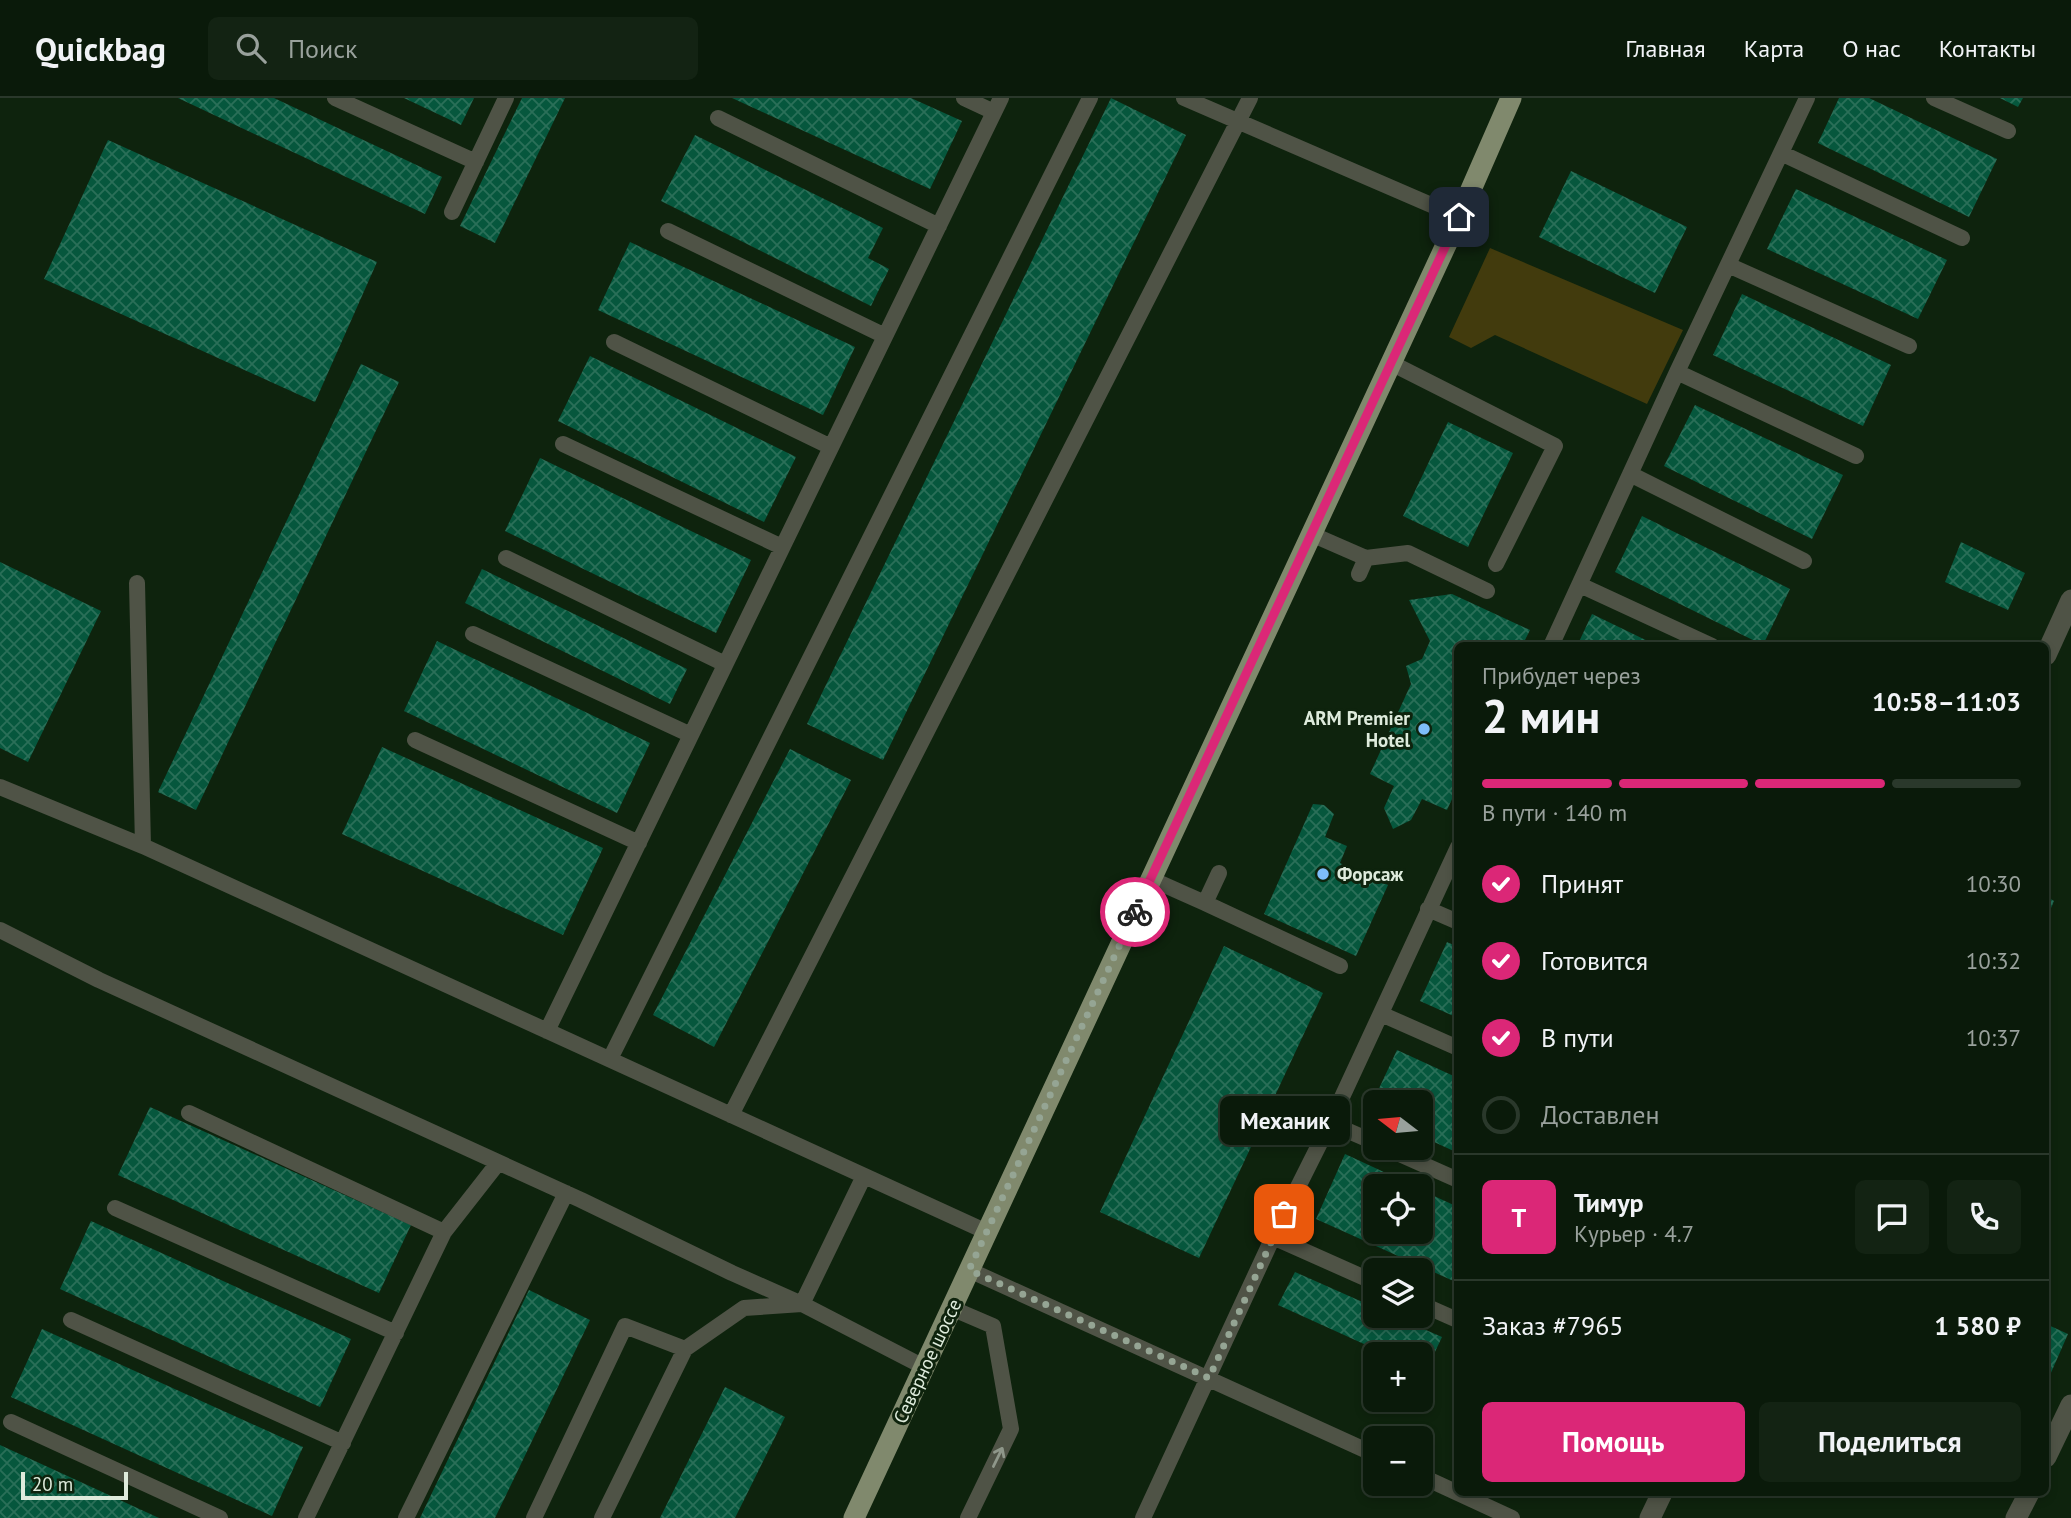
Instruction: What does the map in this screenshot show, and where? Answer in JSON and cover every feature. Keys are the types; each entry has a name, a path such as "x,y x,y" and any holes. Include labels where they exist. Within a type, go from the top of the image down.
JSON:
{"main road":[{"name":"Северное шоссе","path":"854,1518 1459,217 1511,98"}],"street":[{"path":"2049,648 2071,600"},
{"path":"2049,1451 2071,1405"},
{"path":"1650,1518 1661,1496"},
{"path":"2016,1518 2027,1496"}],"lane":[{"path":"335,98 476,162"},
{"path":"452,212 506,98"},
{"path":"547,1031 997,105 964,98"},
{"path":"610,1059 1090,98"},
{"path":"1184,98 1459,217"},
{"path":"731,1115 1250,98"},
{"path":"1553,642 1807,98"},
{"path":"1934,98 2008,131"},
{"path":"718,118 939,226"},
{"path":"1780,153 1962,238"},
{"path":"668,231 885,336"},
{"path":"1728,265 1909,346"},
{"path":"614,342 831,447"},
{"path":"1391,363 1555,446 1496,564"},
{"path":"1677,372 1856,456"},
{"path":"563,444 782,547"},
{"path":"1630,474 1804,561"},
{"path":"1311,534 1366,558 1408,553 1488,591"},
{"path":"506,558 725,664"},
{"path":"1359,574 1366,558"},
{"path":"137,583 143,846"},
{"path":"1580,585 1703,642"},
{"path":"473,634 691,735"},
{"path":"415,740 639,843"},
{"path":"0,787 143,846 987,1231"},
{"path":"1143,1518 1273,1237 1331,1123 1454,856"},
{"path":"1205,903 1219,873"},
{"path":"1151,879 1340,966"},
{"path":"1429,909 1454,920"},
{"path":"0,930 99,981 566,1193 802,1304 924,1367"},
{"path":"1381,1014 1454,1046"},
{"path":"188,1112 444,1232"},
{"path":"1331,1123 1363,1137"},
{"path":"1413,1160 1454,1178"},
{"path":"306,1518 444,1232 498,1163"},
{"path":"802,1304 864,1175"},
{"path":"406,1518 566,1193"},
{"path":"115,1208 396,1334"},
{"path":"1273,1237 1363,1277"},
{"path":"969,1270 1363,1449"},
{"path":"602,1518 685,1349 744,1308 802,1304"},
{"path":"951,1308 993,1326 1012,1429 968,1518"},
{"path":"1433,1309 1454,1319"},
{"path":"71,1320 342,1443"},
{"path":"534,1518 625,1326 685,1349"},
{"path":"11,1422 220,1518"},
{"path":"1433,1482 1454,1491"},
{"path":"1464,1496 1512,1518"}],"shaded area":[{"path":"1490,248 1683,330 1647,404 1495,335 1471,348 1449,337"}],"building":[{"path":"178,98 274,98 442,177 425,214"},
{"path":"404,98 474,98 461,125"},
{"path":"522,98 565,98 495,243 460,226"},
{"path":"732,98 911,98 962,121 930,189"},
{"path":"1111,98 1186,135 883,760 807,724"},
{"path":"1839,98 1869,98 1997,159 1969,217 1818,143"},
{"path":"2000,98 2023,98 2018,107"},
{"path":"695,135 883,228 868,258 889,269 871,306 661,201"},
{"path":"108,140 377,262 315,402 44,279"},
{"path":"1571,171 1687,227 1655,293 1539,237"},
{"path":"1796,189 1947,260 1918,319 1767,249"},
{"path":"630,242 855,347 823,415 598,310"},
{"path":"1742,294 1891,365 1863,426 1713,355"},
{"path":"590,356 796,457 764,522 558,421"},
{"path":"361,364 399,382 196,810 158,792"},
{"path":"1695,405 1843,475 1812,539 1664,466"},
{"path":"1448,422 1513,453 1468,547 1403,516"},
{"path":"540,458 751,560 716,633 505,531"},
{"path":"1642,516 1790,589 1764,642 1757,642 1615,572"},
{"path":"1961,542 2025,573 2008,610 1945,582"},
{"path":"0,562 101,611 28,762 0,748"},
{"path":"482,569 687,669 670,704 465,603"},
{"name":"ARM Premier Hotel","path":"1452,594 1530,630 1524,642 1454,642 1454,795 1447,810 1422,799 1411,820 1393,829 1384,808 1394,786 1370,774 1411,684 1406,666 1422,659 1430,641 1409,600"},
{"path":"1592,614 1650,642 1579,642"},
{"path":"437,641 650,743 617,813 404,711"},
{"path":"382,747 603,848 563,935 342,834"},
{"path":"790,749 851,780 714,1047 653,1015"},
{"name":"Форсаж","path":"1313,804 1324,805 1334,814 1325,837 1347,846 1340,863 1388,885 1356,956 1264,914"},
{"path":"2049,898 2054,901 2049,913"},
{"path":"1447,942 1454,945 1454,1016 1420,1001"},
{"path":"1224,946 1323,993 1199,1258 1100,1212"},
{"path":"1397,1050 1454,1076 1454,1151 1433,1142 1433,1090 1378,1090"},
{"path":"150,1107 411,1225 379,1293 118,1175"},
{"path":"1345,1154 1388,1174 1363,1174 1363,1240 1316,1219"},
{"path":"1433,1196 1454,1205 1454,1281 1433,1272 1433,1258 1403,1258 1371,1244 1433,1244"},
{"path":"91,1221 351,1339 320,1407 60,1289"},
{"path":"1295,1272 1363,1302 1363,1328 1421,1328 1442,1337 1433,1356 1433,1342 1363,1344 1278,1305"},
{"path":"529,1290 590,1320 495,1518 420,1518"},
{"path":"2049,1325 2068,1334 2049,1374"},
{"path":"42,1329 303,1447 272,1516 11,1397"},
{"path":"725,1387 785,1417 735,1518 660,1518"},
{"path":"0,1445 159,1518 0,1518"}],"way so far":[{"path":"1135,912 969,1270 1209,1378 1284,1214"}],"place":[{"name":"ARM Premier Hotel","path":"1424,729"},
{"name":"Форсаж","path":"1323,874"},
{"name":"Механик","path":"1284,1214"}],"route":[{"path":"1135,912 1459,217"}]}
